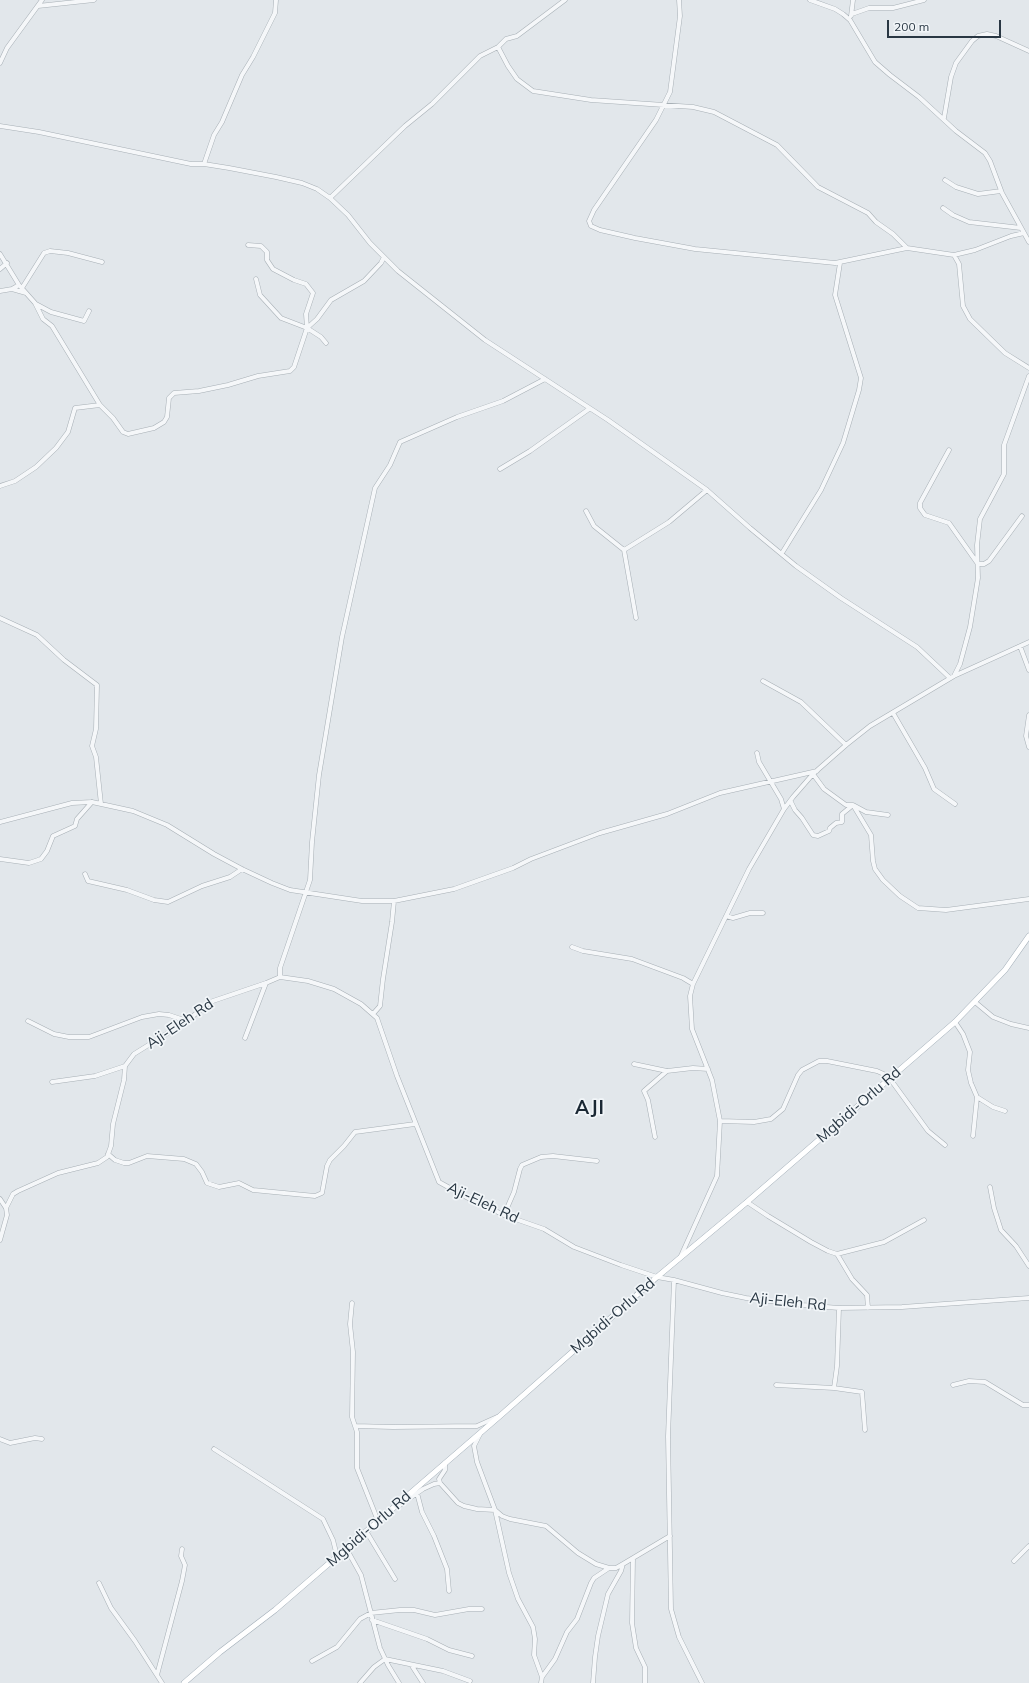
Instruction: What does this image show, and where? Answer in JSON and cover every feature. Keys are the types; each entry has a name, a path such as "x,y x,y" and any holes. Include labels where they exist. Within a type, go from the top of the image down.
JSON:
{"main road":[{"name":"Mgbidi-Orlu Rd","path":"184,1683 220,1652 275,1610 501,1415 679,1258 748,1202 955,1022 1005,970 1029,936"}],"street":[{"path":"0,63 7,48 42,0"},
{"path":"38,6 94,0"},
{"path":"204,164 214,136 222,122 242,75 253,57 275,13 276,0"},
{"path":"330,198 404,126 432,104 480,56 498,47 506,39 517,36 565,0"},
{"path":"680,0 680,16 673,71 670,92 665,105 594,210 588,221 591,226 600,230 634,238 695,249 840,264 873,254 907,248 954,255 975,250 1011,236 1024,233"},
{"path":"810,0 835,9 850,20 875,62 890,76 919,97 944,118 956,131 985,153 990,161 1001,191 1029,242"},
{"path":"850,20 854,0"},
{"path":"852,14 870,8 893,8 924,0"},
{"path":"944,118 951,77 956,63 972,41 978,36 987,34 996,36 1029,51"},
{"path":"498,47 517,79 533,90 590,100 702,108 766,138 777,145 818,187 868,213 876,222 893,234 907,248"},
{"path":"0,126 39,132 190,164 204,164 302,183 317,189 330,198 348,215 370,243 398,271 485,340 658,454 708,490 750,528 796,566 841,598 917,648 952,677"},
{"path":"945,180 956,187 978,194 1001,191"},
{"path":"944,208 953,215 969,222 1021,228"},
{"path":"0,254 7,263 20,287 35,303 43,319 52,326 100,405 113,418 125,434 154,428 166,421 169,398 174,393 199,391 228,385 258,376 290,371 294,367 307,328 306,314 313,293 306,284 294,280 273,269 266,260 266,252 261,246 248,245"},
{"path":"0,291 20,287 44,253 50,251 68,253 102,262"},
{"path":"954,255 959,264 963,306 970,319 1004,353 1029,368"},
{"path":"307,328 317,319 330,300 364,281 377,268 384,257"},
{"path":"0,269 7,263"},
{"path":"782,553 821,490 843,443 859,390 861,378 835,295 840,264"},
{"path":"256,279 260,295 281,318 307,328 321,337 326,343"},
{"path":"12,289 26,292"},
{"path":"35,303 51,312 84,321 89,311"},
{"path":"952,677 960,664 970,627 978,578 978,540 980,519 1004,474 1004,445 1029,376"},
{"path":"280,976 280,968 310,880 312,842 319,774 342,637 375,488 390,465 400,442 457,417 503,401 545,379"},
{"path":"0,486 20,478 36,467 56,448 68,432 74,408 100,405"},
{"path":"500,469 530,451 589,408"},
{"path":"949,450 920,503 920,508 925,515 949,523 978,564"},
{"path":"624,550 668,522 708,490"},
{"path":"586,511 594,526 624,550 636,618"},
{"path":"978,564 984,564 989,561 1022,516"},
{"path":"0,618 37,635 64,660 97,684 96,729 92,746 96,758 101,804"},
{"path":"679,1258 717,1176 720,1121 712,1080 692,1029 690,996 693,984 749,869 784,809 813,774 846,744 870,726 952,677 1029,642"},
{"path":"1020,646 1029,670"},
{"path":"763,681 802,702 846,744"},
{"path":"894,713 926,768 934,789 954,804"},
{"path":"1029,715 1026,736 1029,747"},
{"path":"757,753 759,762 771,781 784,809"},
{"path":"0,822 72,803 92,802 133,811 167,825 214,854 272,884 305,893 362,901 394,901 454,889 513,868 531,859 600,833 666,814 720,793 817,771"},
{"path":"813,774 824,789 846,805 852,805 866,812 888,815"},
{"path":"0,859 29,863 41,859 47,851 53,836 75,826 77,819 92,802"},
{"path":"791,802 813,835 818,836 829,831 830,828 836,823 842,822 842,814 852,805"},
{"path":"852,805 871,835 875,869 883,880 900,896 918,908 946,910 1029,899"},
{"path":"85,874 88,881 127,890 154,900 168,902 202,886 230,877 242,869"},
{"path":"372,1014 380,1006 394,901"},
{"path":"726,916 733,918 750,913 763,912"},
{"path":"572,947 583,951 632,959 683,978 693,984"},
{"name":"Aji-Eleh Rd","path":"52,1082 95,1076 125,1066 134,1054 187,1021 210,1002 266,983 280,976 308,981 334,989 361,1004 378,1018 415,1124 439,1182 504,1215 544,1229 574,1246 621,1266 657,1278 674,1280 746,1298 802,1306 839,1308 902,1307 1029,1298"},
{"path":"245,1038 266,983"},
{"path":"975,1002 993,1017 1011,1024 1029,1028"},
{"path":"28,1021 54,1034 69,1037 89,1037 142,1017 159,1014 169,1015 187,1021"},
{"path":"955,1022 963,1034 970,1052 971,1083 977,1097 973,1136"},
{"path":"720,1121 754,1122 771,1119 783,1109 798,1075 802,1070 819,1061 834,1062 882,1072 891,1078 928,1131 945,1145"},
{"path":"634,1064 668,1071 693,1068 708,1069"},
{"path":"6,1208 13,1194 18,1191 58,1173 98,1163 104,1160 108,1154 125,1066"},
{"path":"655,1137 648,1100 644,1091 668,1071"},
{"path":"977,1097 993,1107 1004,1111"},
{"path":"108,1154 115,1160 124,1163 129,1163 147,1156 184,1159 196,1164 207,1183 219,1187 239,1183 253,1190 315,1196 322,1193 327,1166 330,1160 355,1132 415,1124"},
{"path":"504,1215 514,1192 522,1165 541,1157 553,1156 597,1161"},
{"path":"990,1187 994,1208 1001,1230 1016,1246 1029,1266"},
{"path":"0,1199 6,1208 7,1215 0,1240"},
{"path":"748,1202 811,1242 837,1254 884,1242 924,1220"},
{"path":"837,1254 852,1280 867,1295 868,1308"},
{"path":"674,1280 668,1429 671,1609 679,1637 702,1683"},
{"path":"352,1303 350,1324 353,1352 352,1417 357,1432 357,1468 378,1521"},
{"path":"834,1388 837,1366 839,1308"},
{"path":"953,1385 969,1382 985,1382 1023,1405 1029,1405"},
{"path":"776,1385 834,1388 862,1392 864,1430"},
{"path":"355,1426 477,1426 501,1415"},
{"path":"480,1433 474,1446 477,1462 495,1510 509,1572 518,1599 533,1627 535,1639 534,1655 542,1677"},
{"path":"0,1439 10,1443 35,1438 42,1439"},
{"path":"214,1449 322,1519 333,1540 337,1556"},
{"path":"445,1463 444,1470 439,1479 440,1483 458,1503 464,1506 495,1510 502,1516 510,1519 546,1526 578,1553 596,1564 609,1568 616,1568 670,1536"},
{"path":"388,1512 417,1493 434,1484 440,1483"},
{"path":"417,1493 422,1512 434,1536 447,1570 449,1591"},
{"path":"366,1531 395,1580"},
{"path":"1014,1561 1029,1546"},
{"path":"346,1548 361,1575 377,1639 385,1659 399,1683"},
{"path":"157,1675 182,1582 185,1565 182,1556 182,1549"},
{"path":"633,1558 632,1623 636,1648 645,1667 646,1683"},
{"path":"593,1683 596,1650 606,1601 623,1564"},
{"path":"541,1683 542,1677 555,1659 567,1632 577,1619 591,1582 594,1578 609,1568"},
{"path":"99,1583 111,1608 162,1683"},
{"path":"312,1661 337,1647 360,1619 371,1613 414,1610 435,1615 469,1609 482,1609"},
{"path":"372,1620 427,1639 449,1650 472,1656"},
{"path":"385,1659 412,1666 443,1671 470,1681"},
{"path":"360,1683 374,1667 385,1659"},
{"path":"412,1666 422,1683"}],"district":[{"name":"AJI","path":"590,1108"}]}
